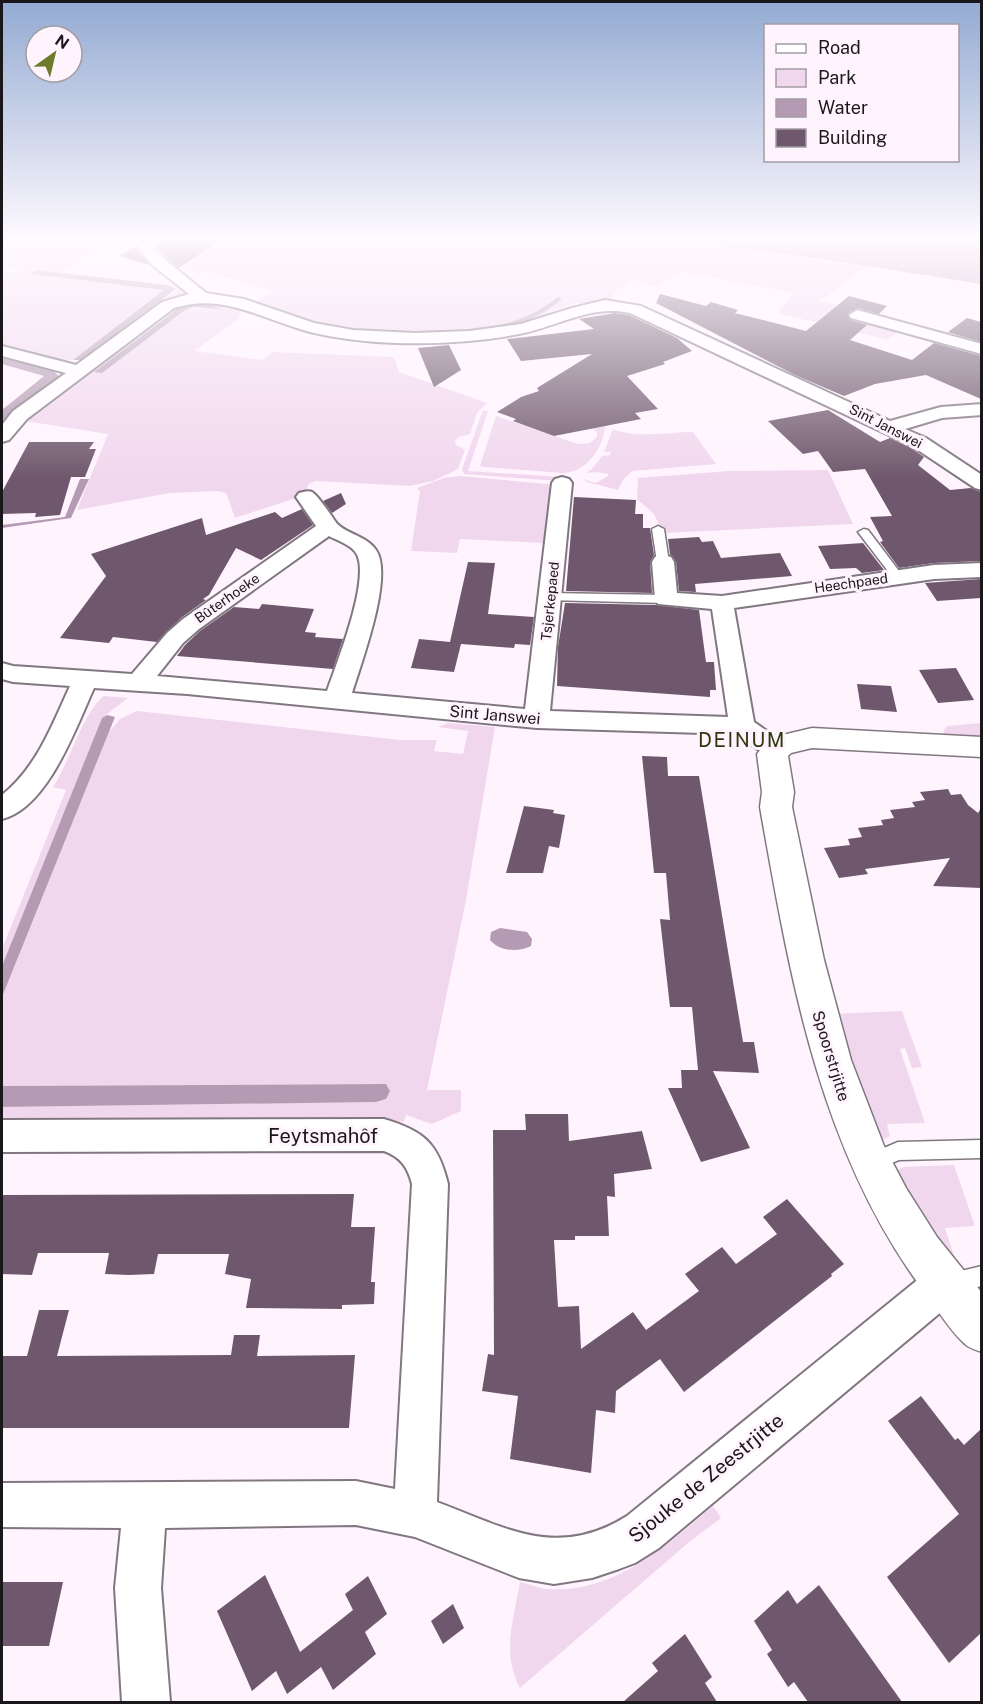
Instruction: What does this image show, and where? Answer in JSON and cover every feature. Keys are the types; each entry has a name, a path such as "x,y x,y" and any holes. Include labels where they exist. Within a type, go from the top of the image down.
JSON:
{"street":[{"name":"Sint Janswei","path":"2,436 20,415 149,320"},
{"name":"Sint Janswei","path":"288,320 324,330 384,337 450,336 514,330 555,320"},
{"name":"Sint Janswei","path":"658,320 890,428 927,447 981,484"},
{"path":"873,320 981,349"},
{"path":"2,351 80,371"},
{"path":"890,428 941,413 981,409"},
{"name":"Tsjerkepaed","path":"537,719 562,483"},
{"path":"306,497 325,519 327,528 359,545 369,554 373,565 367,598 337,700"},
{"name":"Bûterhoeke","path":"139,682 183,631 217,604 327,528"},
{"path":"663,562 666,599"},
{"name":"Heechpaed","path":"666,599 722,603 934,572 981,570"},
{"path":"722,603 742,726 775,749 791,741 812,738 981,747"},
{"name":"Sint Janswei","path":"5,677 139,682 537,719 742,726"},
{"path":"2,809 18,798 43,769 86,679"},
{"name":"Spoorstrjitte","path":"775,749 772,754 778,792 776,807 817,1014 825,1032 840,1087 870,1163 897,1214 963,1280 981,1329"},
{"name":"Feytsmahôf","path":"2,1136 384,1135 399,1139 411,1146 426,1166 430,1184 415,1515"},
{"name":"Sjouke de Zeestrjitte","path":"2,1505 145,1506 356,1503 415,1515 519,1556 554,1562 592,1556 619,1547 643,1532 963,1280"},
{"path":"145,1506 138,1588 146,1702"}],"lane":[{"path":"658,529 663,562"},
{"path":"864,532 898,577"},
{"path":"550,597 666,599"},
{"path":"870,1163 898,1151 981,1149"}],"green space":[{"path":"2,320 126,320 73,360 56,362 2,347"},
{"path":"137,320 148,320 90,359 80,360"},
{"path":"160,320 95,372 171,320 238,320 194,351 262,360 273,352 394,357 399,372 487,403 477,413 470,434 459,437 455,441 456,445 465,450 458,469 433,481 410,486 315,481 309,484 302,496 235,518 226,493 217,491 170,493 77,510 108,434 25,421"},
{"path":"298,320 541,320 522,325 442,335 330,329"},
{"path":"804,320 869,320 902,328 888,340"},
{"path":"483,410 488,411 468,471 560,477 559,481 464,474 462,469"},
{"path":"496,416 578,444 590,443 597,437 597,432 589,427 605,426 604,434 597,450 586,464 571,472 480,466"},
{"path":"613,429 632,434 693,432 716,464 632,471 623,480 618,490 587,482 583,479 596,483 608,476 608,474 597,472 586,473 602,456 610,455 611,452 604,452"},
{"path":"828,470 853,524 663,533 654,514 637,499 638,478 729,471"},
{"path":"460,476 558,485 552,538 543,543 460,539 457,553 411,551 420,491 417,488 444,478"},
{"path":"104,696 128,698 102,718 2,966 2,949 66,790 53,787 83,725"},
{"path":"137,711 401,740 437,740 434,751 463,754 468,731 438,727 448,723 495,727 466,900 427,1090 461,1090 461,1111 432,1124 406,1115 404,1122 373,1118 2,1120 2,1107 376,1102 386,1099 386,1084 2,1086 2,997 109,732 120,719"},
{"path":"981,723 981,739 944,737 944,730 947,726"},
{"path":"902,1011 922,1067 912,1068 905,1048 900,1049 925,1123 887,1124 890,1136 877,1142 829,1014"},
{"path":"954,1165 975,1226 945,1228 955,1259 949,1264 891,1173 904,1167"},
{"path":"713,1506 721,1518 688,1543 520,1688 514,1675 510,1649 512,1623 520,1582 547,1589 571,1589 595,1584 638,1564 677,1537"}],"water":[{"path":"126,320 135,320 80,360 73,360"},
{"path":"163,320 172,320 102,373 94,372"},
{"path":"529,320 473,331 408,335 380,332 473,330"},
{"path":"2,358 53,371 59,376 2,421 2,410 44,376 2,364"},
{"path":"80,479 89,479 71,518 2,528 2,525 65,517"},
{"path":"107,715 115,717 2,997 2,966 102,718"},
{"path":"500,928 527,932 532,939 531,946 515,950 498,947 490,940 491,932"},
{"path":"386,1084 390,1091 386,1099 376,1102 2,1107 2,1086"}],"building":[{"path":"580,320 638,320 677,338 692,351 663,362 665,364 627,376 658,409 635,413 641,419 554,436 513,421 516,419 497,412 521,397 539,391 537,388 592,354 521,361 507,339 594,329"},
{"path":"688,320 761,320 806,331 820,320 850,320 867,325 850,340 912,360 934,343 981,356 981,399 926,375 875,384 844,396 795,375"},
{"path":"965,320 981,322 981,342 948,332"},
{"path":"449,345 461,370 434,387 418,348"},
{"path":"828,410 880,442 890,438 911,448 924,457 918,465 950,490 971,488 981,492 981,561 934,563 899,568 880,542 883,541 870,517 892,516 865,469 833,472 818,451 803,454 768,421"},
{"path":"29,442 94,442 89,449 96,449 85,477 71,477 60,515 35,517 36,513 2,514 2,492"},
{"path":"341,493 346,504 332,513 323,501"},
{"path":"574,497 636,500 635,514 643,514 643,528 650,528 654,555 650,562 652,593 566,591"},
{"path":"302,509 313,525 261,560 236,548 209,595 203,599 206,600 182,617 157,642 113,637 109,643 60,638 106,576 91,554 202,518 206,535 275,512 282,518"},
{"path":"699,537 702,542 713,541 721,558 780,553 792,576 695,584 696,592 679,591 676,562 670,554 668,539"},
{"path":"863,543 884,570 862,573 856,568 830,569 818,546"},
{"path":"468,562 495,563 488,614 534,617 530,645 515,644 514,648 461,644 454,672 411,668 419,639 450,642"},
{"path":"981,579 981,598 937,601 925,583"},
{"path":"565,603 656,605 699,610 706,662 714,662 716,690 710,690 710,697 557,686 558,647"},
{"path":"262,604 314,609 305,632 316,633 315,637 343,639 333,669 177,656 200,631 234,607 259,609"},
{"path":"956,668 974,700 938,703 919,670"},
{"path":"857,684 891,686 897,712 861,709"},
{"path":"642,756 667,757 668,776 699,776 743,1042 754,1042 759,1073 713,1071 750,1148 701,1162 668,1088 682,1088 681,1070 698,1070 692,1007 670,1007 660,919 670,920 666,873 654,873"},
{"path":"948,789 951,795 961,794 968,805 978,813 981,808 981,888 933,886 950,858 865,869 868,874 839,878 824,848 850,845 848,839 862,837 858,828 883,825 881,820 894,818 890,810 915,807 912,802 925,800 920,792"},
{"path":"524,806 554,810 553,813 565,815 559,848 549,846 543,873 506,873"},
{"path":"525,1114 568,1114 569,1141 642,1131 652,1169 614,1174 615,1197 607,1196 609,1236 575,1236 575,1240 554,1240 558,1307 579,1306 581,1349 633,1312 646,1330 699,1291 685,1274 722,1247 736,1264 777,1234 763,1217 787,1199 844,1264 831,1274 832,1276 684,1392 660,1359 616,1391 615,1413 596,1410 591,1473 510,1459 518,1396 482,1391 488,1354 494,1355 493,1130 526,1130"},
{"path":"354,1194 351,1227 375,1227 371,1282 375,1282 374,1304 342,1305 342,1309 246,1308 251,1279 225,1274 229,1254 158,1254 154,1274 129,1275 105,1274 109,1253 38,1253 32,1275 2,1274 2,1195"},
{"path":"39,1310 69,1310 57,1356 231,1355 234,1335 260,1335 257,1356 355,1355 349,1428 2,1428 2,1356 27,1356"},
{"path":"921,1396 955,1440 958,1438 964,1445 981,1429 981,1633 949,1663 887,1577 959,1514 888,1421"},
{"path":"265,1575 300,1652 353,1610 345,1594 368,1576 387,1614 365,1632 376,1654 333,1690 321,1667 287,1694 276,1671 252,1691 217,1611"},
{"path":"2,1582 63,1582 49,1646 2,1646"},
{"path":"819,1585 902,1702 808,1702 794,1682 788,1687 767,1654 772,1650 754,1621 788,1590 797,1604"},
{"path":"453,1604 464,1628 443,1644 431,1621"},
{"path":"685,1634 712,1677 705,1683 717,1702 623,1702 658,1671 652,1663"}],"district":[{"name":"DEINUM","path":"742,740"}]}
